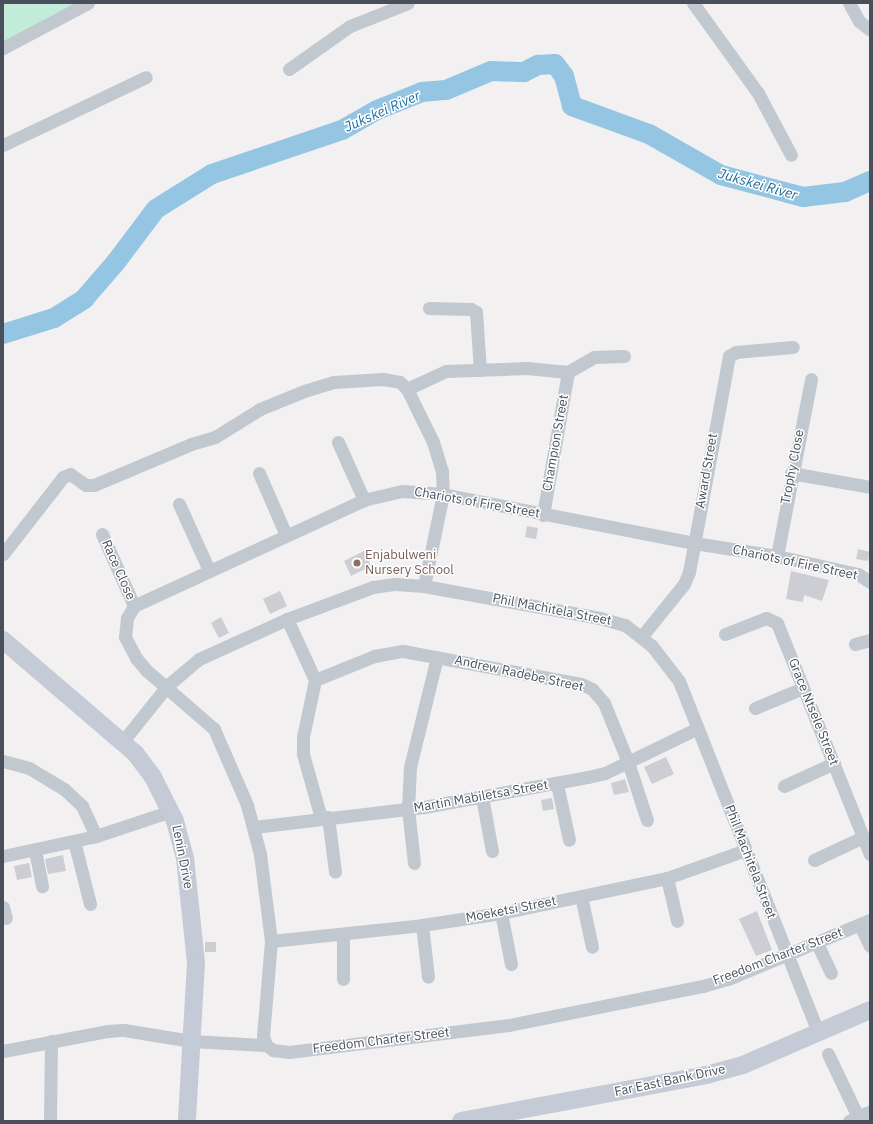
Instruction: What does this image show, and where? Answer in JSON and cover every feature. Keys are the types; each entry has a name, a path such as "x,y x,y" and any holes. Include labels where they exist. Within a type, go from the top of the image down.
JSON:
{"street":[{"path":"3,48 88,3"},
{"path":"288,69 350,26 408,3"},
{"path":"693,3 758,93 791,155"},
{"path":"849,3 859,21 870,30"},
{"path":"3,145 146,77"},
{"path":"429,308 470,309 476,312 480,370"},
{"name":"Award Street","path":"642,636 684,584 689,572 728,359 736,352 793,347"},
{"path":"407,389 446,371 527,368 568,372 594,357 624,356"},
{"name":"Champion Street","path":"543,515 568,372"},
{"path":"3,554 63,476 70,474 86,485 94,485 190,444 214,437 260,409 321,385 383,379 400,382 407,389 438,457 443,494 424,586"},
{"name":"Trophy Close","path":"777,556 791,473 811,379"},
{"path":"338,442 364,500"},
{"path":"259,473 286,535"},
{"path":"791,473 870,487"},
{"name":"Chariots of Fire Street","path":"134,606 209,570 364,500 402,490 443,494 543,515 694,543 777,556 868,580"},
{"path":"179,504 209,570"},
{"name":"Race Close","path":"102,534 134,606"},
{"name":"Phil Machitela Street","path":"123,741 167,686 199,659 287,619 373,587 395,584 424,586 600,618 625,625 642,636 674,672 698,728 786,955 818,1032"},
{"path":"134,606 125,626 129,647 146,670 167,686 214,729 239,783 254,826 270,941 264,1008 263,1036 266,1045"},
{"path":"287,619 315,680 303,737 303,754 324,817 335,872"},
{"name":"Grace Ntsele Street","path":"725,634 758,620 773,619 782,632 870,854"},
{"name":"Lenin Drive","path":"3,640 123,741 144,764 171,811 185,858 196,963 187,1121"},
{"path":"855,644 870,640"},
{"name":"Andrew Radebe Street","path":"315,680 393,651 436,657 581,684 592,689 604,702 628,762 647,820"},
{"name":"Andrew Radebe Street","path":"414,863 408,809 410,767 436,657"},
{"path":"755,708 803,688"},
{"name":"Martin Mabiletsa Street","path":"254,826 324,817 408,809 557,784 605,772 698,728"},
{"path":"3,761 43,774 64,789 82,806 96,836"},
{"path":"784,786 834,763"},
{"path":"557,784 569,840"},
{"path":"482,797 492,851"},
{"path":"3,856 96,836 171,811"},
{"path":"814,860 863,837"},
{"path":"74,841 90,904"},
{"path":"35,850 42,886"},
{"name":"Moeketsi Street","path":"270,941 422,925 501,913 667,878 745,850"},
{"path":"667,878 677,921"},
{"path":"581,896 592,946"},
{"path":"501,913 511,964"},
{"path":"865,923 870,946"},
{"name":"Freedom Charter Street","path":"3,1051 51,1041 124,1030 191,1041 266,1045 273,1050 289,1052 509,1025 717,983 865,923"},
{"path":"422,925 428,977"},
{"path":"343,934 343,979"},
{"path":"817,943 832,973"},
{"name":"Far East Bank Drive","path":"461,1121 706,1075 743,1065 870,1010"},
{"path":"50,1121 51,1041"},
{"path":"828,1054 856,1120 870,1111"}],"green space":[{"path":"3,3 84,3 3,45"}],"building":[{"path":"527,526 538,528 536,539 525,537"},
{"path":"858,549 870,552 868,561 856,559"},
{"name":"Enjabulweni Nursery School","path":"364,551 371,566 351,576 344,561"},
{"path":"791,571 829,580 822,601 804,595 803,602 786,599"},
{"path":"280,591 287,606 270,614 263,599"},
{"path":"221,617 229,633 219,638 211,623"},
{"path":"666,757 674,774 652,784 644,767"},
{"path":"625,779 629,792 614,795 611,783"},
{"path":"552,798 554,809 543,811 541,800"},
{"path":"63,855 66,871 48,874 45,859"},
{"path":"29,863 32,877 17,880 14,866"},
{"path":"757,911 772,950 756,956 739,919"},
{"path":"205,942 216,942 216,952 205,952"}],"waterway":[{"name":"Jukskei River","path":"3,334 54,318 84,299 116,262 156,209 212,174 342,130 377,110 422,92 446,90 491,71 524,72 538,65 555,64 564,76 572,106 649,134 721,175 803,197 845,192 870,181"}],"place":[{"name":"Enjabulweni Nursery School","path":"357,563"}]}
